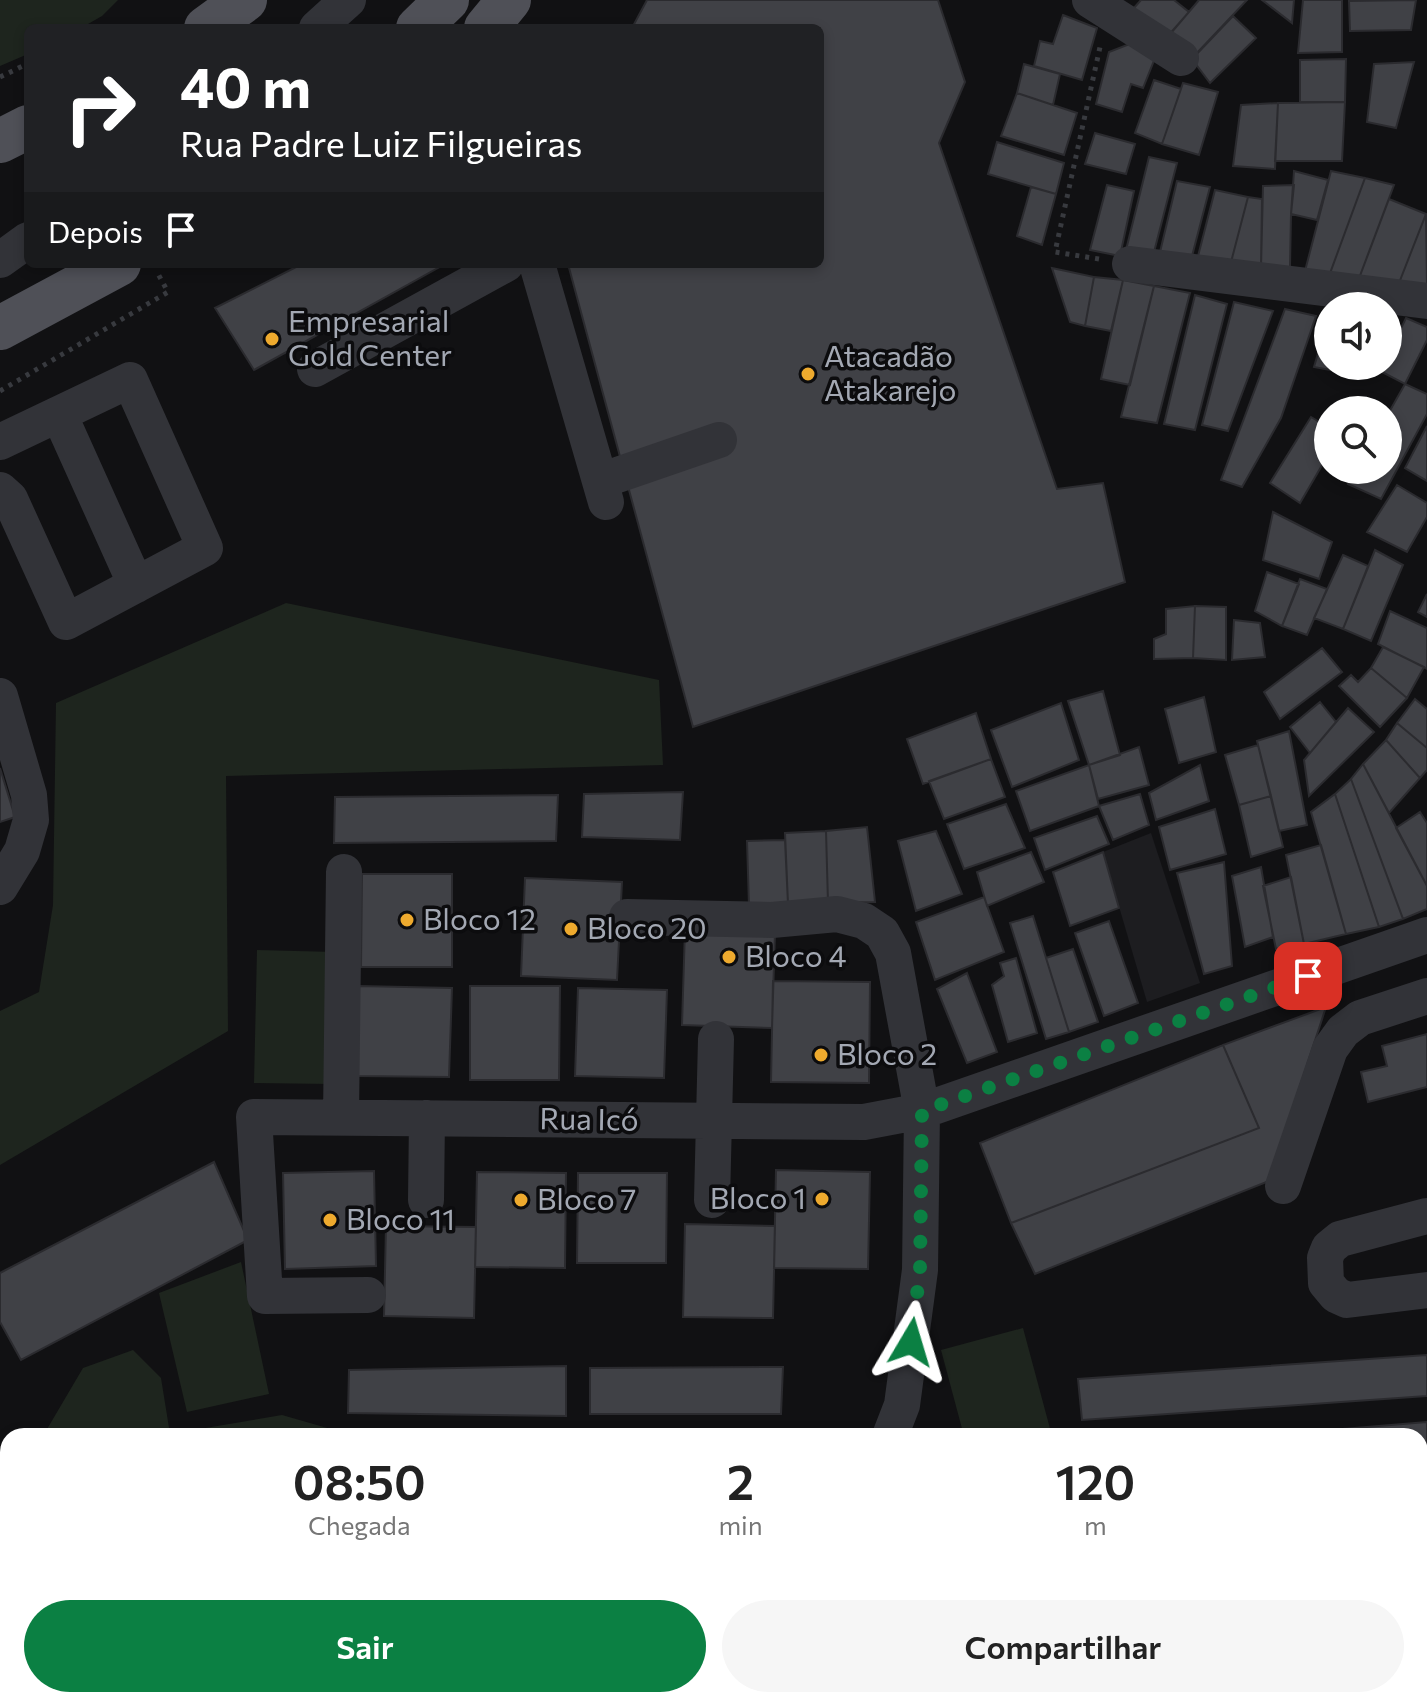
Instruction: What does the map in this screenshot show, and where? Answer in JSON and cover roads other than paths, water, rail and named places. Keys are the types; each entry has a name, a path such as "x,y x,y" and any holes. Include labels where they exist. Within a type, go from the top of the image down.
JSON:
{"main road":[{"path":"212,24 245,0"},
{"path":"422,24 447,0"},
{"path":"489,24 509,0"},
{"path":"0,141 24,129"},
{"path":"18,318 82,268"},
{"path":"18,318 112,268"}],"street":[{"path":"321,24 348,0"},
{"path":"1099,6 1181,58"},
{"path":"0,237 24,225"},
{"path":"0,260 24,243"},
{"path":"1130,264 1427,301"},
{"path":"315,369 499,268"},
{"path":"538,268 603,492 719,440"},
{"path":"0,442 130,380 205,548 66,622 10,499 0,490"},
{"path":"59,414 136,585"},
{"path":"0,696 29,795 31,820 22,851 0,887"},
{"path":"341,1117 344,872"},
{"path":"627,917 772,920 837,914 864,921 882,933 893,953 922,1111 920,1270 902,1405 893,1428"},
{"name":"Rua Icó","path":"368,1295 265,1296 254,1117 864,1122 922,1111 1427,935"},
{"path":"1283,1186 1330,1049 1336,1040 1360,1018 1427,996"},
{"path":"712,1200 716,1039"},
{"path":"426,1200 427,1118"},
{"path":"1427,1216 1340,1239 1329,1248 1325,1258 1326,1283 1336,1295 1347,1300 1427,1290"}],"place":[{"name":"Empresarial Gold Center","path":"272,339"},
{"name":"Atacadão Atakarejo","path":"808,374"},
{"name":"Bloco 12","path":"407,920"},
{"name":"Bloco 20","path":"571,929"},
{"name":"Bloco 4","path":"729,957"},
{"name":"Bloco 2","path":"821,1055"},
{"name":"Bloco 1","path":"822,1199"},
{"name":"Bloco 7","path":"521,1200"},
{"name":"Bloco 11","path":"330,1220"}]}
